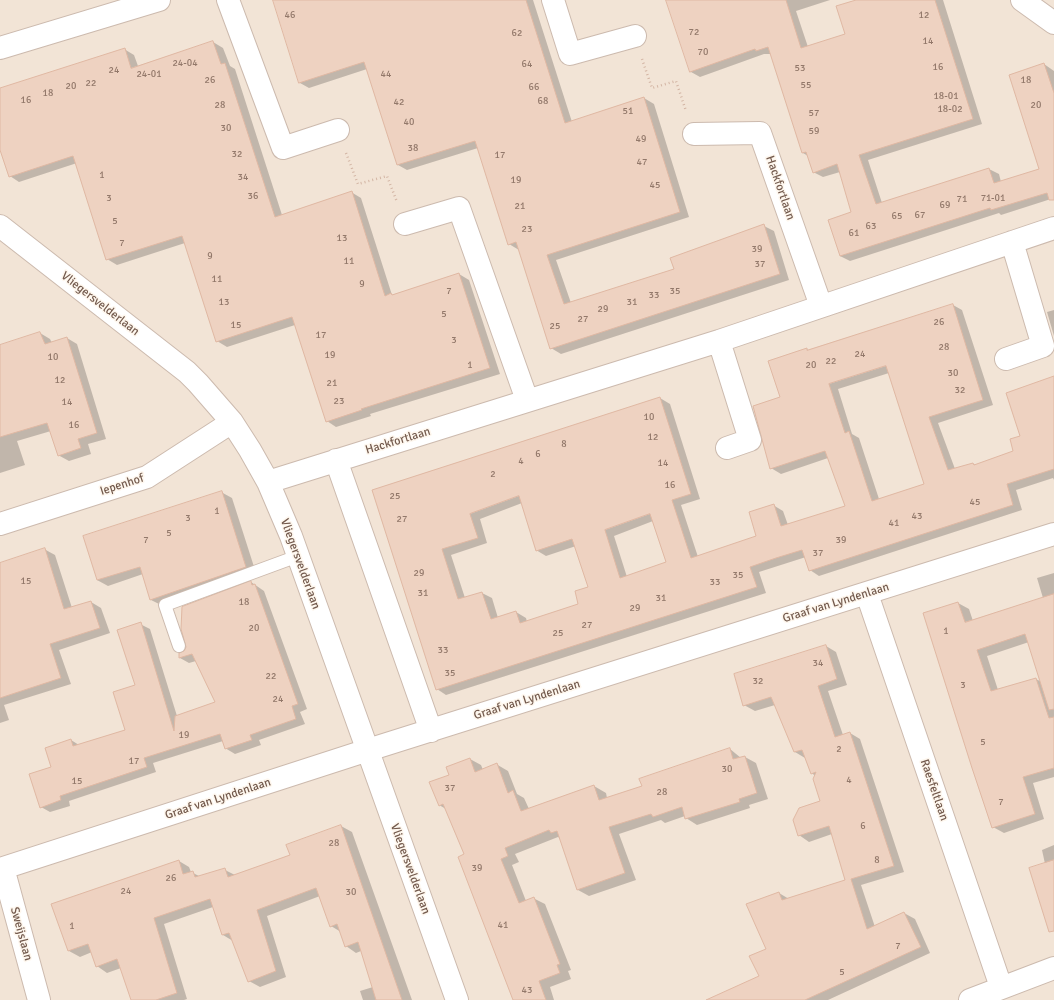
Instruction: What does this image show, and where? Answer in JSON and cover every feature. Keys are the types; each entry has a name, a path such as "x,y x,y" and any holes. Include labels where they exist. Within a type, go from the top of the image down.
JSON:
{"street":[{"path":"0,48 159,0"},
{"path":"228,0 283,148 338,130"},
{"path":"553,0 570,54 635,36"},
{"path":"1022,0 1054,23"},
{"name":"Hackfortlaan","path":"694,134 760,133 821,306"},
{"path":"405,224 459,208 527,400"},
{"name":"Vliegersvelderlaan","path":"0,226 187,372 232,422 268,482 298,556 457,1000"},
{"name":"Hackfortlaan","path":"268,482 527,400 719,342 821,306 1054,228"},
{"path":"1006,359 1043,346 1012,242"},
{"path":"719,342 750,440 727,448"},
{"name":"Iepenhof","path":"0,524 147,477 232,422"},
{"path":"336,460 431,731"},
{"name":"Graaf van Lyndenlaan","path":"1,869 368,750 1054,534"},
{"name":"Raesfeltlaan","path":"867,594 1001,987"},
{"name":"Sweijslaan","path":"1,869 39,1000"},
{"path":"970,1000 1054,968"}],"lane":[{"path":"179,646 165,605 298,556"}],"path":[{"path":"635,36 652,88 676,81 694,134"},
{"path":"338,130 358,184 387,176 405,224"}],"shaded area":[{"path":"0,0 1054,0 1054,1000 0,1000"}],"building":[{"path":"273,0 526,0 565,123 644,97 680,212 547,255 564,304 674,269 670,258 764,224 780,274 550,349 516,242 508,245 475,141 397,165 364,62 299,83"},
{"path":"666,0 786,0 801,48 845,34 836,6 856,0 935,0 973,119 859,155 876,204 989,168 994,183 1039,169 1009,75 1044,63 1054,93 1054,200 1049,200 1047,193 991,210 990,208 840,256 828,220 851,212 837,164 813,173 806,152 802,153 768,47 756,51 755,49 690,72"},
{"path":"213,41 221,64 225,63 275,217 352,191 385,296 459,273 490,368 361,409 362,410 326,422 292,317 216,342 182,236 106,260 73,156 9,177 0,150 0,88 125,48 131,68"},
{"path":"953,304 983,400 929,417 948,470 973,463 974,465 1013,451 1010,439 1020,436 1006,393 1054,376 1054,469 1007,484 1013,505 809,571 802,550 776,558 750,567 757,587 436,690 372,490 660,397 691,494 672,500 691,558 756,536 749,512 774,504 781,526 845,506 825,451 770,469 753,406 780,397 768,361 807,348 807,350","holes":["886,366 924,484 872,501 849,431 845,433 829,384","519,496 536,551 572,539 588,587 575,591 578,604 520,623 516,611 491,619 482,592 458,599 442,549 478,538 470,514","650,514 666,562 620,578 605,530"]},
{"path":"40,332 45,344 67,337 97,433 78,439 81,448 58,456 47,423 0,437 0,345"},
{"path":"222,491 246,567 150,600 140,567 97,580 83,536"},
{"path":"45,548 64,609 91,601 100,628 50,644 61,678 0,698 0,563"},
{"path":"251,581 252,585 255,584 298,704 292,706 296,719 250,735 252,740 225,749 220,734 144,758 147,767 60,796 61,800 40,808 29,774 51,767 45,748 71,739 73,746 125,730 113,692 135,685 117,630 141,622 174,731 175,716 215,702 192,654 179,658 179,653 184,651 186,647 181,629 182,607"},
{"path":"1054,594 1054,709 1049,710 1025,634 977,650 991,691 1036,678 1049,718 1054,717 1054,768 1023,777 1035,814 992,828 923,613 958,602 965,622"},
{"path":"826,645 837,679 818,686 835,737 850,732 894,866 851,879 867,929 904,912 921,947 805,1000 706,1000 759,976 749,956 766,949 746,904 779,892 782,900 845,880 829,826 798,836 793,820 799,808 820,801 813,779 816,772 811,774 802,750 794,752 771,697 743,706 734,674"},
{"path":"730,748 733,759 745,756 757,793 739,799 740,802 685,819 682,807 653,817 651,814 609,827 625,873 577,890 557,831 551,833 549,830 505,848 508,856 501,859 519,903 534,897 560,964 557,965 560,973 539,981 546,1000 513,1000 458,857 464,854 443,804 439,806 429,782 449,775 446,767 470,758 475,772 497,763 508,793 513,790 521,811 594,785 599,800 642,786 639,779"},
{"path":"341,825 402,1000 376,1000 358,942 345,947 337,924 330,927 316,888 257,910 276,971 248,982 229,933 222,935 210,899 154,918 177,993 156,1000 131,1000 117,959 96,967 88,944 68,951 51,904 179,860 183,874 193,871 195,877 225,868 228,877 290,855 286,845"},
{"path":"1054,860 1054,931 1049,932 1029,868"}]}
